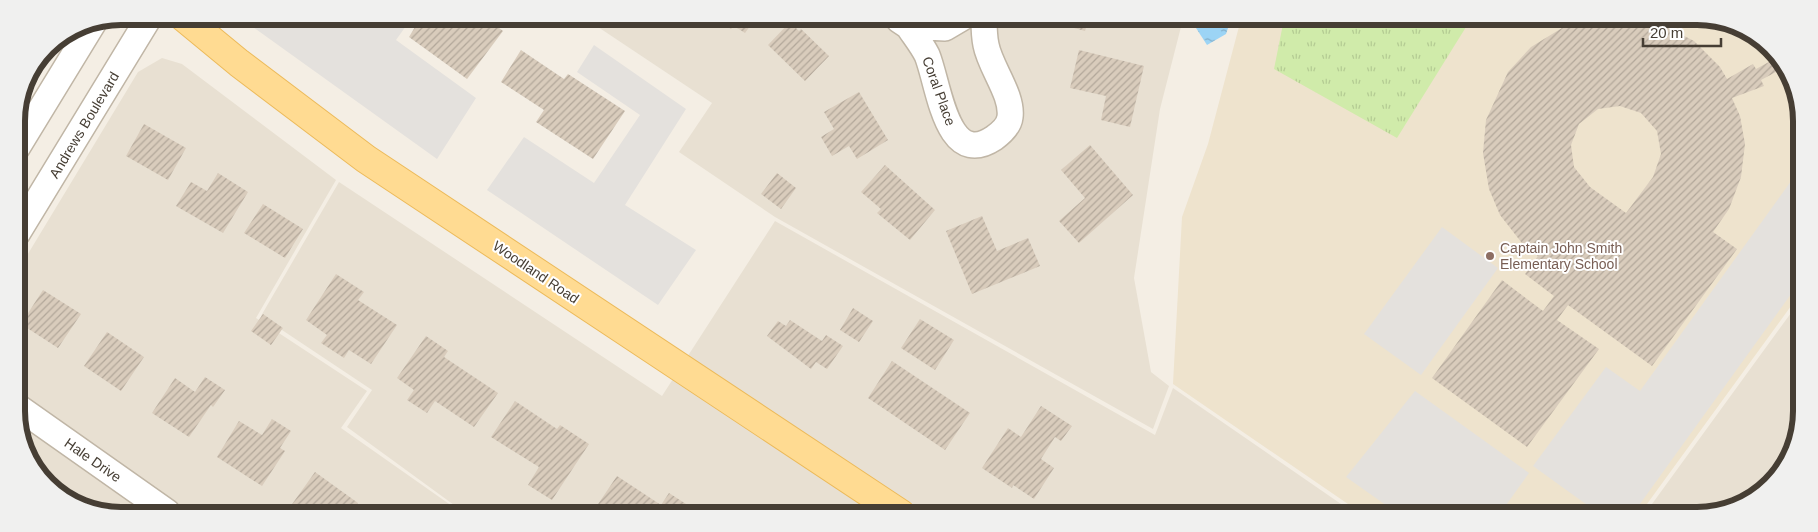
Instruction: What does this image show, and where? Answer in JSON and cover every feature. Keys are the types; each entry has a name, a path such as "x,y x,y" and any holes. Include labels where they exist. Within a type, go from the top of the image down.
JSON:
{"main road":[{"name":"Woodland Road","path":"193,25 239,63 366,159 890,507"}],"street":[{"name":"Andrews Boulevard","path":"25,221 145,25"},
{"name":"Coral Place","path":"904,25 926,54 950,125 957,139 970,146 986,143 1002,132 1010,118 1009,104 986,46 984,25"},
{"name":"Coral Place","path":"924,25 945,28 950,25"},
{"path":"25,135 89,30"},
{"name":"Hale Drive","path":"25,412 161,507"}],"shaded area":[{"path":"250,25 405,25 406,26 396,40 476,98 437,159"},
{"path":"595,25 1181,25 1160,109 1134,278 1151,372 1169,386 1153,429 775,217 679,152 712,103"},
{"name":"Captain John Smith Elementary School","path":"1239,25 1697,25 1722,28 1750,41 1760,49 1777,68 1788,90 1793,121 1793,303 1645,507 1352,507 1173,384 1182,217 1208,144"},
{"path":"594,45 686,109 625,205 696,250 658,305 487,190 524,137 594,183 640,115 577,72"},
{"path":"162,58 182,64 336,180 256,318 367,391 341,428 453,507 109,506 96,504 73,494 53,479 45,469 30,442 25,417 25,259 138,72"},
{"path":"1793,178 1793,291 1638,507 1590,507 1533,466 1606,367 1640,391"},
{"path":"339,182 662,396 775,221 1155,435 1173,388 1345,507 457,507 347,427 372,390 261,316"},
{"path":"1442,227 1498,268 1421,375 1364,334"},
{"path":"1793,310 1792,423 1786,447 1777,464 1765,479 1755,487 1745,494 1722,504 1703,507 1650,507"},
{"path":"1415,391 1529,473 1505,507 1389,507 1346,477"}],"green space":[{"path":"1283,25 1467,25 1397,138 1274,69"}],"water":[{"path":"1197,25 1229,25 1226,34 1207,45 1196,28"}],"building":[{"path":"416,25 495,25 503,31 467,79 409,37"},
{"path":"725,25 751,25 745,33 734,26 731,29"},
{"path":"787,25 793,25 799,31 801,29 829,56 805,81 768,45"},
{"path":"1064,25 1087,25 1085,31"},
{"path":"1571,25 1661,25 1694,41 1720,67 1727,79 1753,64 1756,69 1771,61 1778,71 1761,80 1764,86 1732,98 1740,116 1745,144 1741,177 1729,209 1713,232 1737,249 1652,366 1568,305 1557,320 1599,349 1527,447 1432,378 1502,280 1543,311 1554,296 1525,274 1538,256 1525,247 1500,215 1489,189 1483,153 1486,120 1508,72 1531,47 1562,28","holes":["1620,106 1641,113 1657,131 1661,154 1653,177 1626,213 1590,187 1574,167 1571,145 1579,124 1598,109"]},
{"path":"521,50 564,79 568,74 625,111 593,159 536,122 544,110 501,82"},
{"path":"1079,50 1144,66 1130,127 1101,120 1106,96 1070,88"},
{"path":"859,92 888,140 857,159 849,146 832,156 821,137 834,129 824,112"},
{"path":"144,124 186,148 168,180 126,156"},
{"path":"1090,145 1133,195 1079,243 1059,221 1085,198 1061,170"},
{"path":"885,165 935,210 910,240 877,213 881,209 861,192"},
{"path":"218,173 248,192 223,233 176,206 191,182 207,191"},
{"path":"777,173 796,188 781,209 761,194"},
{"path":"263,204 303,229 285,258 244,233"},
{"path":"982,216 997,251 1028,238 1040,266 972,294 946,231"},
{"path":"336,274 364,292 358,300 397,325 371,364 349,350 344,358 321,343 327,335 306,320"},
{"path":"43,290 81,314 58,348 25,327 25,318"},
{"path":"853,308 873,321 859,342 840,330"},
{"path":"263,314 283,328 271,345 251,331"},
{"path":"920,319 954,340 935,370 901,348"},
{"path":"790,320 822,341 826,335 843,346 827,369 816,362 811,369 767,336 778,321 786,326"},
{"path":"107,332 144,357 121,391 84,366"},
{"path":"426,336 448,351 444,357 498,393 474,427 435,401 427,413 407,400 414,390 397,378"},
{"path":"892,361 970,413 945,450 868,398"},
{"path":"205,377 225,390 213,407 211,405 189,437 152,413 175,378 195,392"},
{"path":"515,401 557,429 560,425 589,444 552,500 528,485 539,467 491,437"},
{"path":"1041,406 1072,426 1061,441 1055,437 1041,459 1054,468 1034,499 1013,485 1012,488 982,468 1008,428 1021,437"},
{"path":"272,419 291,431 280,448 285,451 262,486 217,457 239,421 262,435"},
{"path":"315,472 358,503 356,507 290,507"},
{"path":"617,476 661,505 669,493 691,507 596,507"}],"place":[{"name":"Captain John Smith Elementary School","path":"1490,256"}]}
